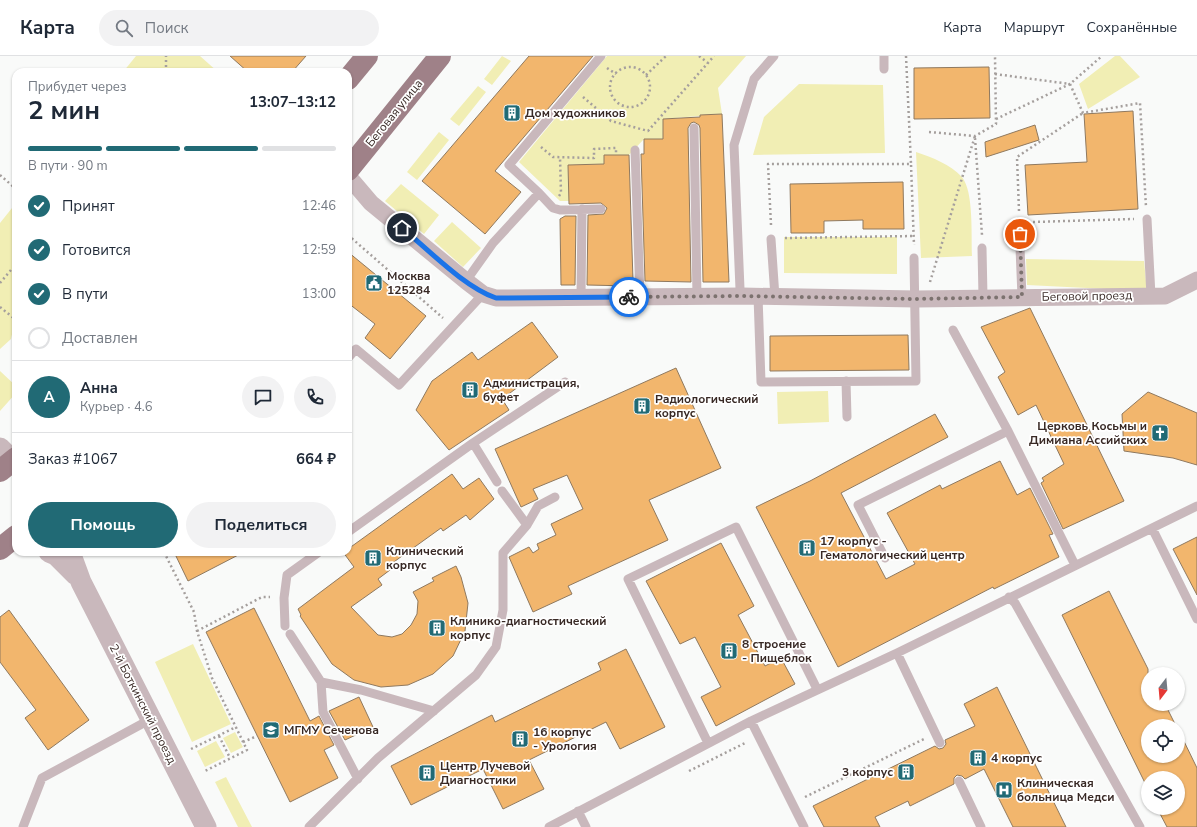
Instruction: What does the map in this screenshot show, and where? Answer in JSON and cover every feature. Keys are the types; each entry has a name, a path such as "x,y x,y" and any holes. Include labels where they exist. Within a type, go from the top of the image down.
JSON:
{"main road":[{"path":"352,74 367,56"},
{"name":"Беговая улица","path":"352,165 440,56"}],"street":[{"path":"352,181 370,203 466,281 490,296"},
{"name":"Беговой проезд","path":"490,296 697,297 922,294 983,297 1165,296 1197,280"},
{"name":"2-й Боткинский проезд","path":"57,556 70,567 81,582"},
{"name":"2-й Боткинский проезд","path":"71,556 81,582 206,827"}],"lane":[{"path":"601,56 509,165 553,208 560,210 601,209"},
{"path":"774,56 754,79 734,146 758,296 761,382 916,380 922,294 914,258"},
{"path":"884,56 884,69"},
{"path":"694,128 697,297"},
{"path":"635,150 640,297"},
{"path":"466,281 493,243 539,193"},
{"path":"581,297 582,209"},
{"path":"1147,219 1151,296"},
{"path":"1019,223 1022,297"},
{"path":"758,296 771,238"},
{"path":"982,248 983,297"},
{"path":"352,354 356,349 399,385 490,296"},
{"path":"953,330 1008,431 1075,565"},
{"path":"846,381 847,417"},
{"path":"352,529 473,443 565,382"},
{"path":"885,558 858,505 1008,431"},
{"path":"473,443 497,482"},
{"path":"502,491 527,525"},
{"path":"309,827 378,758 476,675 496,647 503,610 503,554 527,525 538,506 555,497"},
{"path":"549,827 751,721 897,653 1197,506"},
{"path":"708,743 628,579 736,526 817,689"},
{"path":"1152,528 1197,619"},
{"path":"284,626 284,598 287,575 314,556"},
{"path":"1009,597 1015,603 1140,827"},
{"path":"290,634 321,682 323,712 358,779"},
{"path":"897,653 940,743"},
{"path":"321,682 361,690 434,711"},
{"path":"23,827 42,778 151,719"},
{"path":"751,721 804,827"},
{"path":"959,781 981,827"},
{"path":"578,811 586,827"}],"path":[{"path":"166,56 166,68"},
{"path":"646,76 666,56"},
{"path":"699,56 708,63"},
{"path":"573,89 611,121 648,131 714,56"},
{"path":"906,56 914,258"},
{"path":"929,132 975,136 996,124 995,56"},
{"path":"996,119 1070,84 1102,56"},
{"path":"630,67 642,71 646,76 650,88 648,95 640,105 626,106 615,100 612,94 611,82 618,71 630,67"},
{"path":"995,74 1070,84"},
{"path":"1070,84 1083,113"},
{"path":"1140,103 1147,219 1019,223 1017,157 1083,113 1140,103"},
{"path":"975,136 982,248"},
{"path":"922,294 975,136"},
{"path":"532,138 553,157 594,158 594,149 616,148 616,155"},
{"path":"553,208 561,193 560,157"},
{"path":"911,164 768,164 771,238 913,236"},
{"path":"0,175 12,186"},
{"path":"352,238 447,321"},
{"path":"0,283 12,269"},
{"path":"0,307 12,317"},
{"path":"166,556 194,612 197,631 212,678 247,750 203,772"},
{"path":"197,631 262,597 284,598"},
{"path":"191,749 236,727"},
{"path":"792,804 936,734"},
{"path":"219,736 230,758"},
{"path":"243,742 257,736"}],"shaded area":[{"path":"136,56 200,56 214,68 126,68"},
{"path":"502,56 511,61 492,85 484,79"},
{"path":"607,56 746,56 718,88 722,114 663,119 663,139 644,139 629,155 604,155 604,164 568,165 569,201 560,201 519,162"},
{"path":"1115,56 1120,56 1140,77 1088,109 1079,84"},
{"path":"799,84 883,85 885,153 753,155 764,117"},
{"path":"478,86 486,92 459,126 450,119"},
{"path":"439,132 449,140 417,180 407,172"},
{"path":"916,152 935,159 952,168 962,177 966,184 970,203 972,226 972,256 921,258"},
{"path":"401,184 439,215 424,234 385,201"},
{"path":"12,208 12,334 11,339 0,349 0,223"},
{"path":"452,222 481,248 463,267 434,241"},
{"path":"784,237 897,237 897,274 784,273"},
{"path":"1026,259 1144,261 1147,291 1027,285"},
{"path":"0,371 12,382 12,398 0,411"},
{"path":"828,391 829,422 778,424 777,392"},
{"path":"193,644 231,724 192,742 155,662"},
{"path":"235,732 243,747 231,753 223,738"},
{"path":"216,741 225,757 205,767 197,751"},
{"path":"226,777 252,827 238,827 215,782"}],"building":[{"path":"230,56 306,56 296,68 244,68"},
{"name":"Дом художников","path":"529,56 593,56 495,171 521,192 485,234 422,181"},
{"path":"989,67 990,118 914,119 914,68"},
{"path":"1133,111 1138,209 1028,215 1025,165 1087,162 1084,114"},
{"path":"722,114 729,282 703,282 700,128 699,125 694,122 691,123 688,128 691,282 645,281 641,154 644,154 644,139 663,139 663,119"},
{"path":"1035,125 1039,140 986,157 985,142"},
{"path":"604,155 629,155 633,281 630,281 631,286 587,285 588,215 604,214 607,208 601,203 569,204 568,165 604,164"},
{"path":"903,182 904,229 863,229 863,220 824,221 824,233 791,233 790,184"},
{"path":"565,216 576,216 575,285 561,285 560,219"},
{"path":"352,255 426,316 390,359 365,338 375,324 352,306"},
{"path":"1030,308 1124,501 1063,529 1041,483 1044,481 1042,478 1064,464 1036,405 1018,415 998,377 1005,372 981,327"},
{"name":"Администрация, буфет","path":"532,322 558,357 502,399 509,410 449,450 416,410 432,381 472,352 478,360"},
{"path":"908,335 909,370 770,371 770,336"},
{"path":"676,368 721,468 649,500 668,540 568,586 572,594 533,612 509,557 529,547 533,553 539,549 537,544 556,535 551,524 583,509 567,475 533,489 538,499 521,507 495,449"},
{"name":"Церковь Косьмы и Димиана Ассийских","path":"1148,392 1197,413 1197,465 1173,458 1124,451 1122,414"},
{"path":"935,414 948,437 841,493 886,579 915,564 887,513 940,485 942,489 1000,461 1017,495 1030,488 1053,534 1049,535 1059,557 994,589 993,587 838,667 756,507 810,481"},
{"path":"452,474 463,489 479,478 494,499 470,520 466,515 443,531 441,528 391,564 394,567 378,579 382,585 351,607 378,635 392,637 402,634 411,625 417,614 418,601 413,592 434,581 432,578 456,566 461,577 468,603 465,631 453,656 433,674 408,685 381,687 354,680 332,664 300,616 301,615 298,609 354,567 346,556 352,556 352,546"},
{"path":"1197,537 1197,595 1173,549"},
{"name":"8 строение - Пищеблок","path":"721,543 754,606 738,615 765,666 781,658 795,684 716,726 701,697 721,687 695,637 680,644 646,581"},
{"path":"176,556 236,556 188,581"},
{"path":"1109,591 1147,667 1141,667 1141,711 1168,711 1172,719 1141,719 1141,763 1185,763 1185,743 1197,768 1197,827 1167,827 1161,815 1185,815 1185,771 1141,771 1141,775 1062,615"},
{"path":"254,608 310,721 319,716 334,745 324,750 338,778 290,802 206,632"},
{"path":"9,610 89,720 48,750 25,718 36,710 0,662 0,617"},
{"name":"16 корпус - Урология","path":"626,649 665,727 620,749 606,722 529,760 544,789 503,809 483,769 411,805 391,766 492,715 495,722 601,670 598,663"},
{"name":"4 корпус","path":"997,687 1066,827 1013,827 984,769 965,779 962,776 957,775 954,778 954,784 910,806 908,801 875,817 880,827 824,827 813,806 935,746 939,749 943,748 946,744 945,740 975,726 964,704"},
{"path":"359,697 373,727 345,740 329,711"}],"way so far":[{"path":"629,297 652,298 742,296 916,299 1022,297 1020,234"}],"place":[{"name":"Дом художников","path":"512,113"},
{"name":"Москва 125284","path":"374,283"},
{"name":"Администрация, буфет","path":"470,390"},
{"name":"Радиологический корпус","path":"642,406"},
{"name":"Церковь Косьмы и Димиана Ассийских","path":"1160,433"},
{"name":"17 корпус - Гематологический центр","path":"807,548"},
{"name":"Клинический корпус","path":"373,558"},
{"name":"Клинико-диагностический корпус","path":"437,628"},
{"name":"8 строение - Пищеблок","path":"729,651"},
{"name":"МГМУ Сеченова","path":"271,730"},
{"name":"16 корпус - Урология","path":"520,739"},
{"name":"4 корпус","path":"978,758"},
{"name":"3 корпус","path":"906,772"},
{"name":"Центр Лучевой Диагностики","path":"427,773"},
{"name":"Клиническая больница Медси","path":"1004,790"}],"route":[{"path":"402,228 483,294 496,298 629,297"}]}
